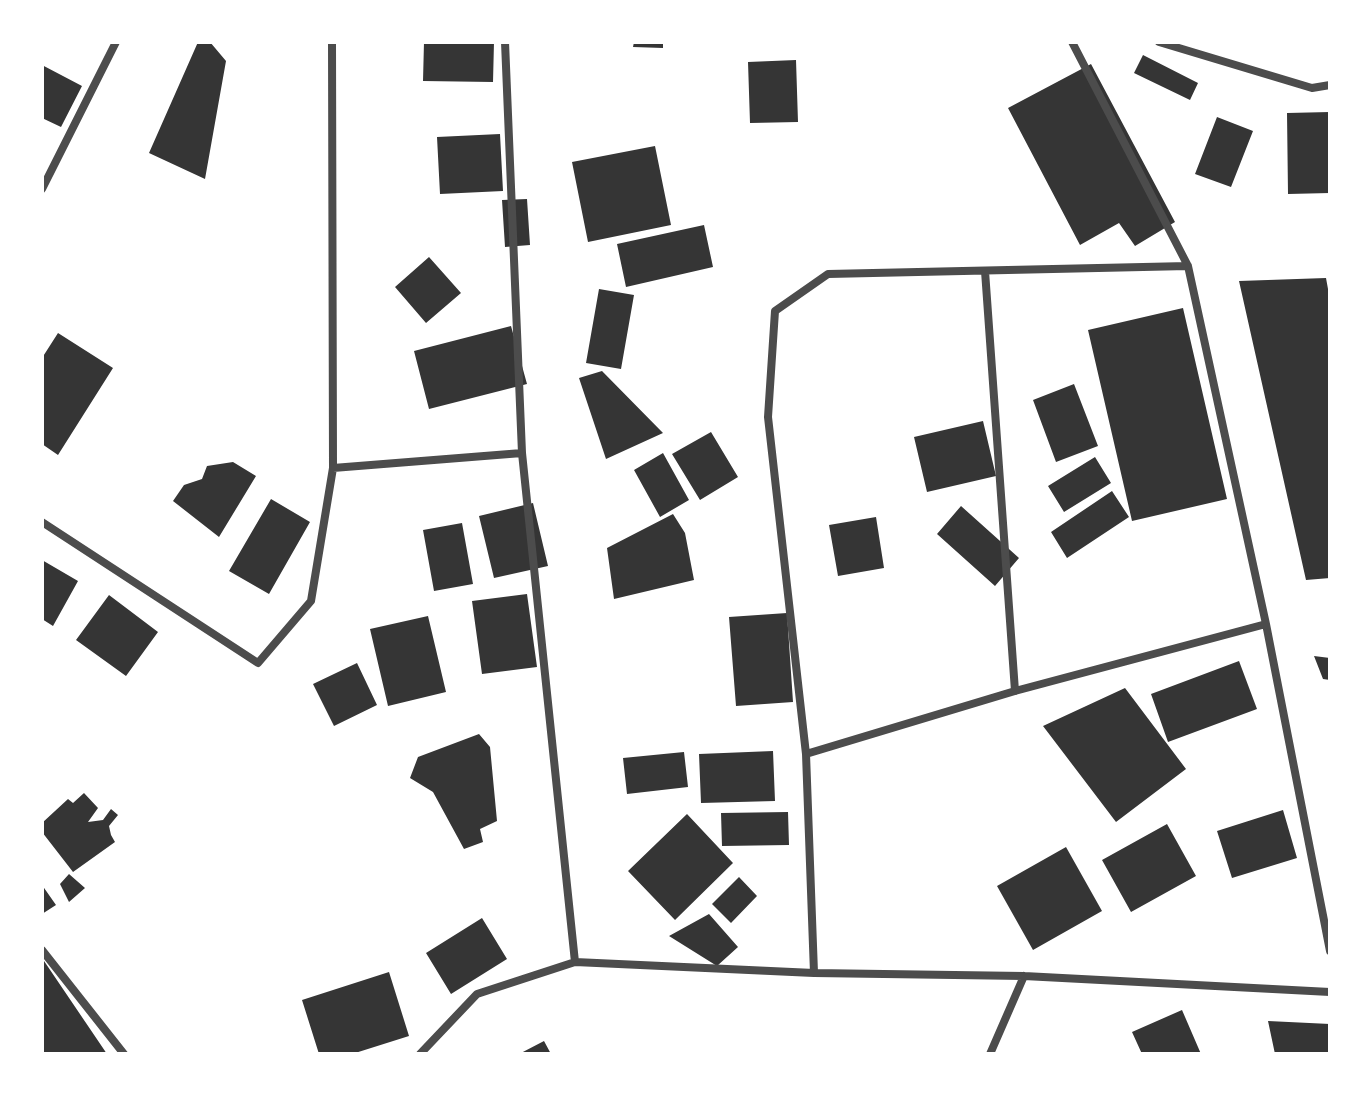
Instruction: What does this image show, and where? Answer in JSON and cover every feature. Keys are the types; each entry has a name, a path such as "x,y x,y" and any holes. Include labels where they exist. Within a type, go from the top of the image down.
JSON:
{"street":[{"path":"42,189 116,42"},
{"path":"42,522 258,663 311,601 333,468 332,42"},
{"path":"505,42 522,453 575,962"},
{"path":"1072,42 1188,266 1266,624 1330,951"},
{"path":"1159,42 1312,88 1330,85"},
{"path":"814,973 806,754 768,417 775,311 828,274 1188,266"},
{"path":"985,271 1015,691"},
{"path":"333,468 522,453"},
{"path":"806,754 1015,691 1266,624"},
{"path":"42,950 124,1054"},
{"path":"420,1054 477,994 575,962 814,973 1024,976 1330,992"},
{"path":"990,1054 1024,976"}],"building":[{"path":"198,42 210,42 226,61 205,179 149,153"},
{"path":"424,42 494,42 493,82 423,81"},
{"path":"634,42 663,42 663,48 633,47"},
{"path":"1143,55 1198,83 1190,100 1134,73"},
{"path":"796,60 798,122 750,123 748,62"},
{"path":"1091,64 1175,222 1135,246 1119,223 1080,245 1008,108"},
{"path":"42,65 82,86 61,127 42,118"},
{"path":"1330,112 1330,193 1288,194 1287,113"},
{"path":"1217,117 1253,131 1231,187 1195,174"},
{"path":"500,134 503,191 440,194 437,137"},
{"path":"655,146 671,225 588,242 572,162"},
{"path":"527,199 530,245 505,247 502,200"},
{"path":"704,225 713,267 626,287 617,244"},
{"path":"429,257 461,293 426,323 395,287"},
{"path":"1326,278 1330,300 1330,578 1306,580 1239,281"},
{"path":"599,289 634,295 621,369 586,363"},
{"path":"1183,308 1227,499 1132,521 1088,330"},
{"path":"511,326 527,384 429,409 414,351"},
{"path":"58,333 113,368 58,455 42,444 42,358"},
{"path":"602,371 663,433 606,459 579,378"},
{"path":"1074,384 1098,446 1056,462 1033,400"},
{"path":"983,421 996,476 927,492 914,437"},
{"path":"711,432 738,477 700,500 672,454"},
{"path":"663,453 689,500 660,517 634,470"},
{"path":"1095,457 1111,483 1064,512 1048,486"},
{"path":"233,462 256,476 219,537 173,501 184,485 202,479 207,466"},
{"path":"1112,491 1129,517 1067,558 1051,532"},
{"path":"271,499 310,522 269,594 229,571"},
{"path":"533,503 548,566 494,578 479,516"},
{"path":"961,506 1019,558 995,586 937,534"},
{"path":"673,514 685,533 694,580 614,599 607,548"},
{"path":"876,517 884,568 838,576 829,525"},
{"path":"462,523 473,584 434,591 423,530"},
{"path":"42,560 78,581 53,626 42,619"},
{"path":"527,594 537,667 482,674 472,601"},
{"path":"109,595 158,632 126,676 76,640"},
{"path":"787,613 793,702 736,706 729,617"},
{"path":"428,616 446,692 388,706 370,629"},
{"path":"1314,656 1330,658 1330,680 1323,679"},
{"path":"1239,661 1257,709 1168,742 1151,694"},
{"path":"357,663 377,705 334,726 313,684"},
{"path":"1125,688 1186,769 1116,822 1043,726"},
{"path":"479,734 490,747 497,821 480,829 483,842 464,849 433,792 410,778 418,757"},
{"path":"773,751 775,801 701,803 699,754"},
{"path":"684,752 688,787 627,794 623,758"},
{"path":"84,793 98,808 88,822 103,820 111,809 118,815 109,826 115,842 73,872 42,832 42,823 68,799 73,803"},
{"path":"1283,810 1297,858 1232,878 1217,831"},
{"path":"788,812 789,845 722,846 721,813"},
{"path":"687,814 733,863 675,920 628,871"},
{"path":"1167,824 1196,876 1131,912 1102,860"},
{"path":"1066,847 1102,911 1033,950 997,886"},
{"path":"69,874 85,888 69,902 60,884"},
{"path":"739,877 757,896 731,923 712,904"},
{"path":"42,885 56,905 42,914"},
{"path":"709,914 738,947 717,966 669,936"},
{"path":"482,918 507,959 451,994 426,953"},
{"path":"42,958 107,1054 42,1054"},
{"path":"389,972 409,1036 352,1054 319,1054 302,1000"},
{"path":"1182,1010 1201,1054 1142,1054 1132,1032"},
{"path":"1268,1021 1330,1024 1330,1054 1275,1054"},
{"path":"544,1041 551,1054 519,1054"}]}
